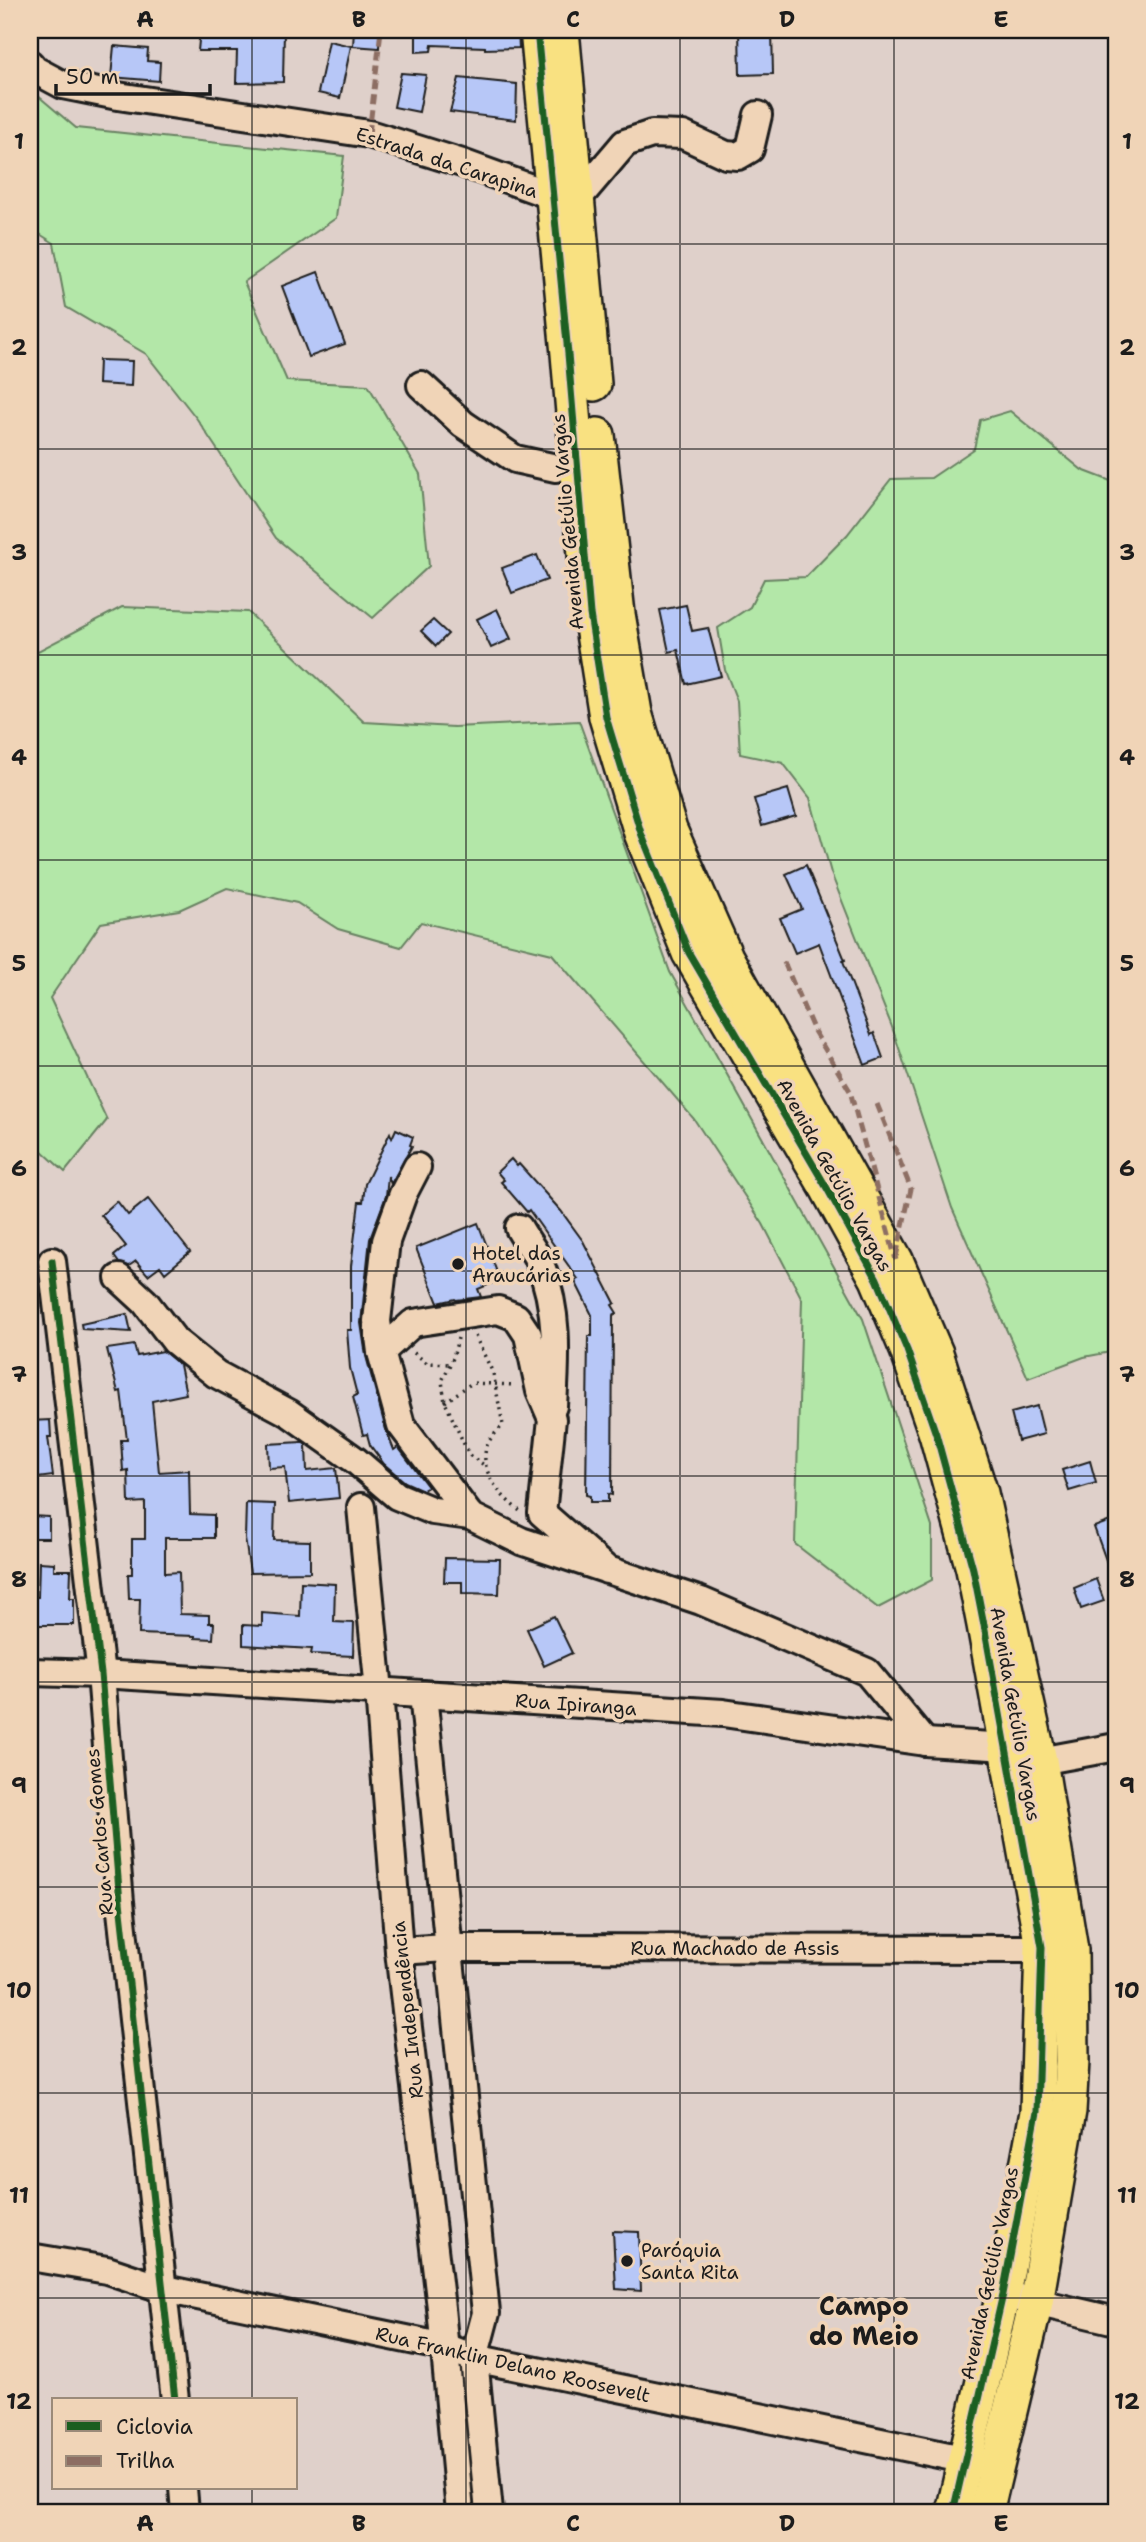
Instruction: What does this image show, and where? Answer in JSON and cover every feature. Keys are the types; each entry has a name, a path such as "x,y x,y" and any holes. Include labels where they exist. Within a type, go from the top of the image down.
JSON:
{"main road":[{"name":"Avenida Getúlio Vargas","path":"537,30 566,197 618,614 635,713 670,830 726,957 896,1260 936,1353 981,1493 1040,1761 1056,1948 1072,2061 1069,2111 1036,2302 981,2463 953,2512"},
{"name":"Avenida Getúlio Vargas","path":"562,30 566,197 566,468 606,717 641,833 690,953 877,1279 907,1350 936,1434 973,1569 1007,1747 1035,1916 1056,1948 1037,2112 1003,2294 981,2463 986,2512"}],"street":[{"name":"Estrada da Carapina","path":"30,64 35,70 63,85 369,134 566,197"},
{"path":"566,197 625,143 652,134 683,135 726,155 738,156 750,149 758,115"},
{"path":"421,385 463,424 515,459 566,468"},
{"path":"397,1338 377,1321 386,1241 403,1194 417,1167"},
{"path":"519,1228 538,1259 549,1294 557,1343 552,1419 532,1527"},
{"name":"Rua Carlos Gomes","path":"52,1262 102,1674 120,1902 174,2398"},
{"path":"119,1278 145,1302 175,1340 216,1374 289,1413 355,1460 397,1496 433,1511 532,1527 607,1570 701,1601 867,1672 925,1742"},
{"path":"379,1304 397,1338 401,1425 470,1516"},
{"path":"397,1338 464,1316 498,1310 516,1317 528,1335 540,1391 552,1419"},
{"name":"Rua Independência","path":"361,1507 379,1691 399,1951 445,2347 460,2512"},
{"path":"532,1527 607,1570"},
{"name":"Rua Ipiranga","path":"30,1672 102,1674 723,1713 925,1742 1007,1747 1040,1761"},
{"path":"423,1694 486,2313 474,2358 489,2512"},
{"path":"1040,1761 1116,1747"},
{"name":"Rua Machado de Assis","path":"399,1951 447,1948 1056,1948"},
{"name":"Rua Franklin Delano Roosevelt","path":"30,2257 107,2270 164,2289 445,2347 474,2358 981,2463"},
{"path":"1003,2294 1116,2320"},
{"path":"183,2490 185,2512"}],"path":[{"path":"464,1316 443,1381 445,1402 469,1455 485,1465 503,1499 526,1515 532,1527"},
{"path":"464,1316 485,1356 495,1383 503,1425 488,1444 485,1465"},
{"path":"397,1338 427,1363 450,1364"},
{"path":"445,1402 472,1383 511,1384 540,1391"}],"green space":[{"path":"30,89 76,128 344,156 336,218 244,282 287,381 368,385 420,474 429,566 373,618 276,538 197,419 146,354 66,307 54,243 30,228"},
{"path":"1010,411 1082,470 1116,483 1116,1351 1084,1357 1028,1378 952,1208 892,1027 831,873 810,798 783,763 740,754 737,701 725,670 718,628 750,607 764,579 806,577 847,535 891,479 931,478 974,449 980,420"},
{"path":"122,607 248,612 364,722 454,727 579,721 670,972 863,1319 932,1527 932,1580 878,1608 795,1544 802,1299 763,1224 694,1119 552,954 421,922 401,947 338,929 297,903 227,888 179,910 101,923 50,998 107,1120 65,1172 30,1140 30,655"}],"building":[{"path":"200,30 284,30 283,82 236,83 237,51 198,51"},
{"path":"354,30 380,30 379,48 353,46"},
{"path":"416,30 518,30 519,48 485,49 432,45 431,51 416,52"},
{"path":"739,30 772,30 773,74 740,75"},
{"path":"329,41 351,46 340,98 318,93"},
{"path":"114,46 148,49 147,61 160,62 159,81 111,77"},
{"path":"401,73 426,75 419,112 394,107"},
{"path":"459,78 517,84 516,120 450,112"},
{"path":"318,272 345,344 309,357 282,286"},
{"path":"99,360 132,361 131,386 98,384"},
{"path":"537,555 547,580 512,593 502,568"},
{"path":"686,605 692,631 708,628 721,676 686,684 678,650 669,652 660,610"},
{"path":"497,609 511,639 491,648 477,619"},
{"path":"433,620 448,634 436,646 421,631"},
{"path":"788,789 796,816 762,826 754,799"},
{"path":"806,865 845,960 843,961 871,1035 874,1033 883,1058 865,1065 819,943 795,953 780,918 802,909 786,874"},
{"path":"396,1129 413,1137 412,1146 391,1184 388,1176 386,1196 370,1239 361,1323 366,1356 386,1430 394,1450 398,1447 428,1487 423,1490 405,1482 384,1464 370,1445 367,1434 363,1435 353,1397 357,1395 350,1368 347,1330 351,1330 351,1266 359,1202 363,1202 365,1184 390,1133 392,1138"},
{"path":"511,1159 517,1166 519,1164 561,1211 583,1241 615,1303 612,1305 617,1313 613,1315 612,1495 608,1494 608,1502 590,1502 590,1496 586,1495 588,1336 592,1336 592,1315 575,1281 578,1279 529,1210 527,1212 501,1182 504,1180 497,1172"},
{"path":"148,1199 190,1252 165,1273 160,1266 148,1275 136,1261 129,1266 119,1263 114,1256 126,1246 101,1215 117,1201 128,1215"},
{"name":"Hotel das Araucárias","path":"478,1223 500,1280 478,1289 481,1297 438,1303 416,1248"},
{"path":"127,1314 131,1332 82,1329 81,1324"},
{"path":"134,1345 137,1356 163,1351 180,1365 186,1394 152,1401 159,1472 189,1470 190,1514 214,1515 214,1538 165,1538 165,1573 179,1572 180,1614 209,1615 209,1623 214,1623 213,1639 139,1634 140,1599 129,1599 128,1574 132,1574 132,1539 145,1539 145,1502 129,1503 128,1470 123,1471 121,1440 127,1440 121,1391 118,1392 107,1349"},
{"path":"1037,1406 1044,1434 1018,1441 1011,1413"},
{"path":"50,1420 51,1437 48,1437 53,1476 30,1479 30,1421"},
{"path":"302,1442 306,1445 307,1471 336,1468 339,1498 289,1503 285,1467 269,1468 268,1444"},
{"path":"1090,1461 1096,1483 1069,1491 1062,1470"},
{"path":"246,1503 275,1504 274,1540 310,1541 310,1572 250,1573 245,1538"},
{"path":"30,1516 49,1517 49,1538 30,1538"},
{"path":"1116,1519 1116,1581 1114,1582 1094,1527"},
{"path":"445,1558 500,1559 499,1594 462,1593 462,1582 444,1582"},
{"path":"39,1562 54,1563 54,1570 71,1570 70,1598 74,1598 74,1625 30,1625 30,1597 38,1597"},
{"path":"1096,1579 1104,1601 1081,1609 1074,1588"},
{"path":"301,1582 335,1584 334,1622 354,1623 353,1656 311,1654 312,1649 243,1645 243,1625 262,1626 262,1613 300,1616"},
{"path":"554,1616 572,1653 544,1666 527,1629"},
{"name":"Paróquia Santa Rita","path":"613,2231 639,2232 641,2291 616,2289"}],"marked path":[{"path":"369,134 381,30"},
{"path":"784,962 814,1031 850,1091 896,1260"},
{"path":"877,1104 911,1189 896,1257"}],"cycle path":[{"path":"537,30 590,614 606,717 641,833 689,953 877,1279 907,1350 936,1434 973,1569 1042,1947 1037,2112 1003,2294 953,2512"},
{"path":"52,1261 101,1674 120,1902 175,2398"}],"place":[{"name":"Hotel das Araucárias","path":"458,1264"},
{"name":"Paróquia Santa Rita","path":"627,2261"}],"district":[{"name":"Campo do Meio","path":"864,2321"}]}
